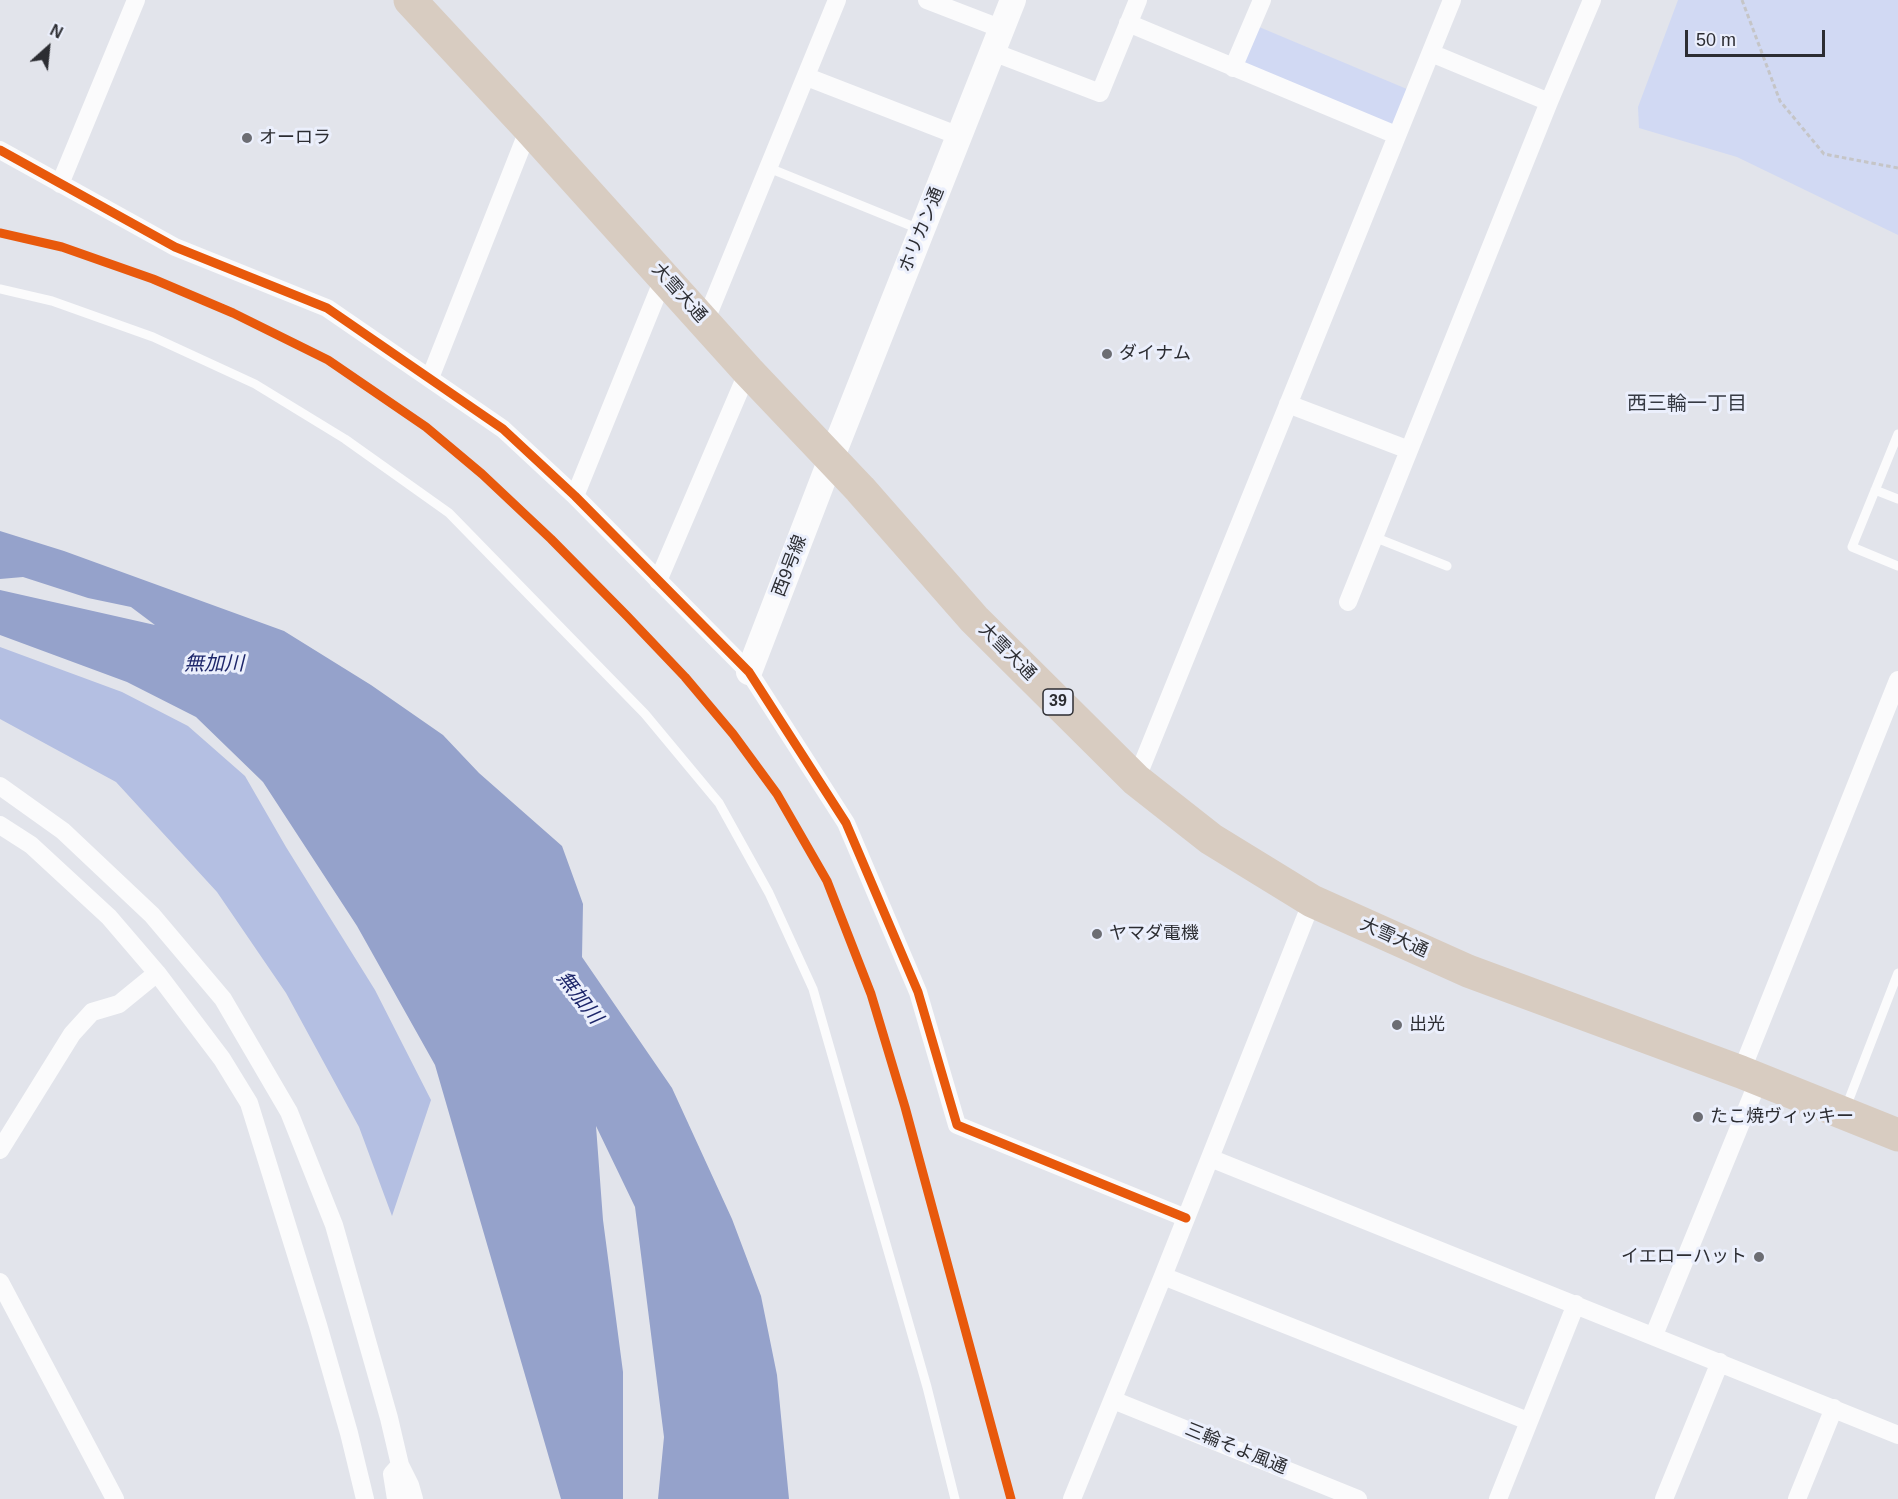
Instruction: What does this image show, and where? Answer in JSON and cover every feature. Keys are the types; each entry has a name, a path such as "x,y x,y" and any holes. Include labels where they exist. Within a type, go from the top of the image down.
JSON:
{"highway":[{"name":"大雪大通","path":"410,0 529,128 748,372 868,498 974,619 1137,780 1211,839 1312,902 1468,971 1898,1134"}],"street":[{"path":"60,184 136,0"},
{"path":"705,322 837,0"},
{"path":"927,0 997,40 1100,93 1138,0"},
{"name":"ホリカン通","path":"831,459 1013,0"},
{"path":"1233,68 1262,0"},
{"path":"1137,780 1452,0"},
{"path":"1348,602 1592,0"},
{"path":"1128,23 1396,135"},
{"path":"1431,53 1549,102"},
{"path":"807,77 960,136"},
{"path":"430,378 529,128"},
{"path":"0,150 175,247 327,308 503,429 575,496 749,672 846,823 918,992 957,1125 1186,1218"},
{"path":"575,496 664,277"},
{"path":"658,581 748,372"},
{"path":"1288,404 1409,450"},
{"name":"西9号線","path":"749,672 831,459"},
{"path":"1654,1335 1898,680"},
{"path":"0,786 63,831 152,915 223,999 289,1112 334,1225 400,1464 414,1499"},
{"path":"0,825 31,845 101,909 157,973 222,1059 249,1102 318,1325 365,1499"},
{"path":"1072,1499 1312,902"},
{"path":"0,1150 72,1034 92,1012 119,1004 157,973"},
{"path":"1210,1158 1898,1435"},
{"path":"1163,1276 1528,1421"},
{"path":"0,1282 115,1499"},
{"path":"1498,1499 1576,1304"},
{"path":"1664,1499 1720,1362"},
{"name":"三輪そよ風通","path":"1113,1400 1333,1494 1358,1499"},
{"path":"1797,1499 1834,1408"},
{"path":"396,1499 392,1474 400,1464"}],"lane":[{"path":"769,168 922,230"},
{"path":"0,289 52,301 153,336 255,384 345,439 448,513 645,714 718,803 769,893 813,989 927,1387 955,1499"},
{"path":"1898,434 1852,547 1898,566"},
{"path":"1875,490 1898,499"},
{"path":"1374,537 1448,566"},
{"path":"1844,1113 1898,973"}],"path":[{"path":"1742,0 1780,101 1824,154 1898,168"}],"shaded area":[{"path":"1678,0 1898,0 1898,235 1737,157 1639,128 1638,107"},
{"path":"1252,24 1414,92 1396,135 1233,68"},
{"path":"0,647 122,692 188,726 245,776 286,847 375,990 431,1100 392,1216 359,1127 286,993 217,892 116,782 0,719"}],"water":[{"name":"無加川","path":"0,531 64,551 284,631 371,685 443,735 479,773 562,846 583,904 582,957 672,1088 732,1219 761,1296 777,1375 789,1499 658,1499 664,1437 635,1207 596,1126 603,1220 623,1372 623,1499 561,1499 435,1065 357,926 263,782 196,717 127,682 0,635 0,590 155,625 131,607 88,598 23,577 0,579"}],"cycle path":[{"path":"0,150 175,247 327,308 503,429 575,496 749,672 846,823 918,992 957,1125 1186,1218"},
{"path":"0,233 62,247 153,279 233,313 328,360 426,427 482,474 551,539 627,616 685,677 733,734 777,794 827,881 871,994 905,1107 1011,1499"}],"place":[{"name":"オーロラ","path":"247,138"},
{"name":"ダイナム","path":"1107,354"},
{"name":"ヤマダ電機","path":"1097,934"},
{"name":"出光","path":"1397,1025"},
{"name":"たこ焼ヴィッキー","path":"1698,1117"},
{"name":"イエローハット","path":"1759,1257"}],"district":[{"name":"西三輪一丁目","path":"1687,404"}]}
